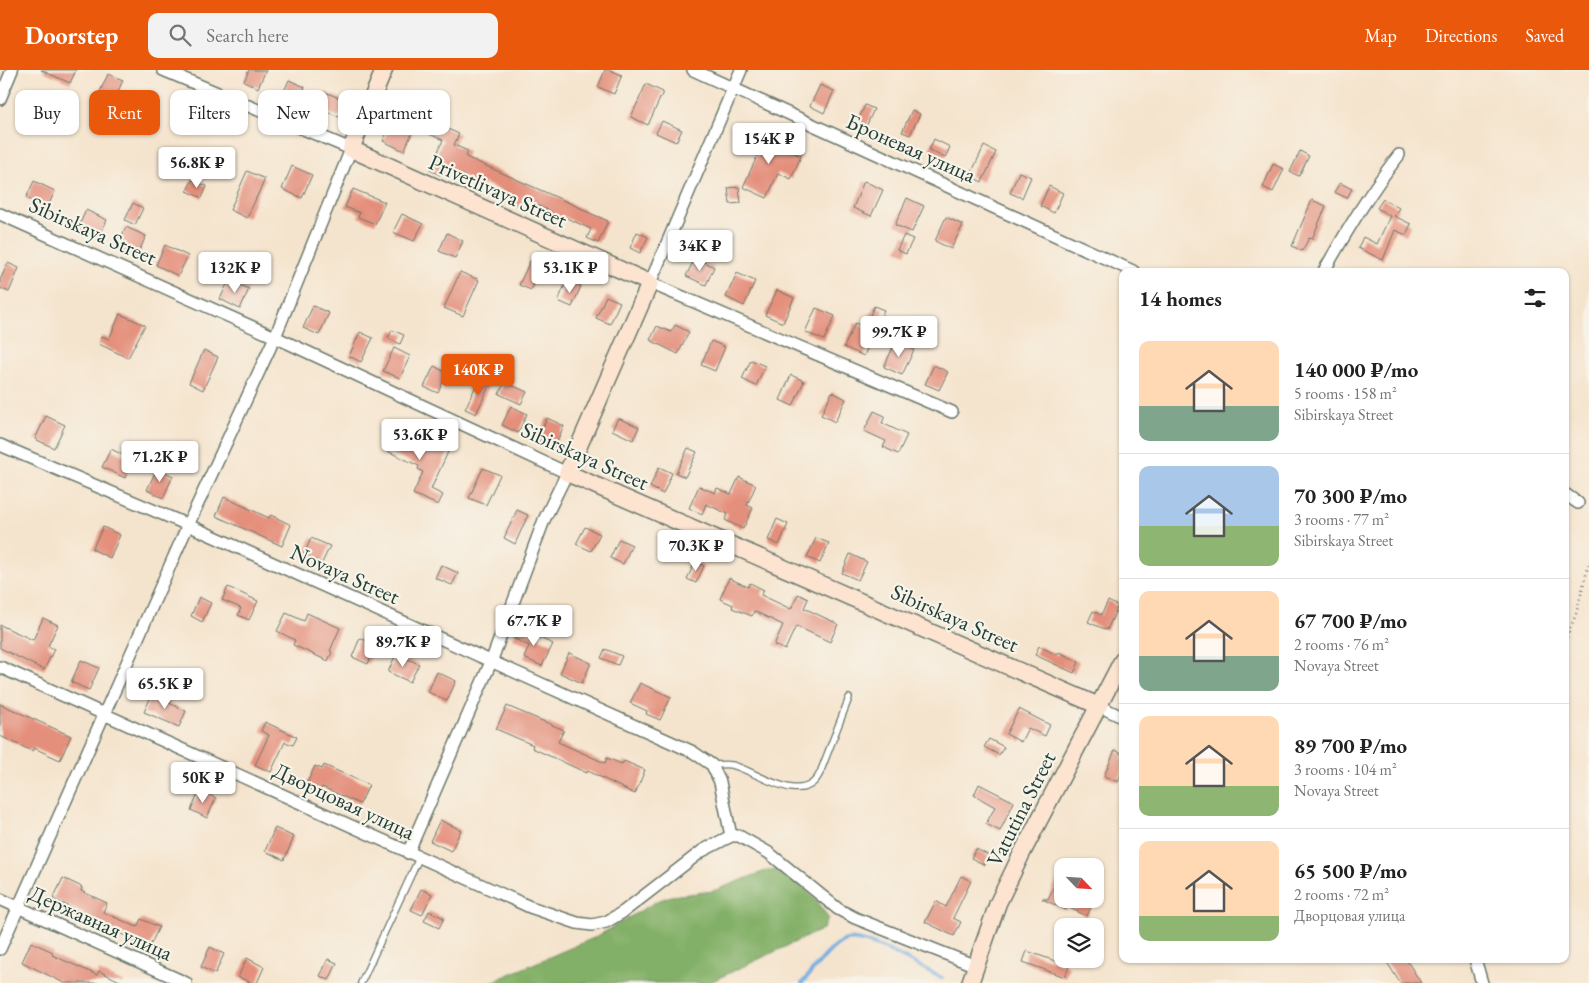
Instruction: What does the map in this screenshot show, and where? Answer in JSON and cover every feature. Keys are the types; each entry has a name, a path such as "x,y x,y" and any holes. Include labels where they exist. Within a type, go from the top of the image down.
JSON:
{"street":[{"path":"0,99 12,70"},
{"name":"Privetlivaya Street","path":"164,70 352,149 650,283 952,412"},
{"path":"0,949 188,525 274,337 384,70"},
{"name":"Броневая улица","path":"693,70 1127,268"},
{"path":"414,855 491,662 544,520 567,474 741,70"},
{"path":"1326,268 1349,226 1375,186 1400,156"},
{"name":"Sibirskaya Street","path":"0,214 274,337 567,474 1099,706"},
{"name":"Novaya Street","path":"0,445 188,525 693,752 712,766"},
{"path":"1569,497 1578,503"},
{"name":"Дворцовая улица","path":"0,667 530,907 577,923 592,924 606,922 623,912 702,852 731,836"},
{"name":"Vatutina Street","path":"970,983 998,903 1119,667"},
{"path":"1099,706 1119,716"},
{"path":"712,766 720,782 731,836 739,836 769,853 838,909 855,918 976,966"},
{"name":"Державная улица","path":"0,899 186,983"},
{"path":"1476,963 1482,983"}],"lane":[{"path":"712,766 732,765 794,789 809,786 820,773 849,698"},
{"path":"361,983 414,855"}],"path":[{"path":"1569,632 1576,614 1589,564"}],"green space":[{"path":"768,870 778,870 785,873 810,894 828,918 823,929 708,983 489,983 596,937 657,901 671,896 713,891"}],"building":[{"path":"41,70 76,70 70,83"},
{"path":"249,70 266,70 258,88 244,81"},
{"path":"605,70 622,75 614,94 598,87"},
{"path":"108,74 123,80 119,90 101,90"},
{"path":"289,80 305,87 304,90 285,90"},
{"path":"646,84 663,92 648,125 631,117"},
{"path":"820,85 834,91 824,113 810,106"},
{"path":"328,93 338,98 338,117 328,112"},
{"path":"865,105 874,109 865,129 856,125"},
{"path":"912,110 920,114 910,135 902,132"},
{"path":"662,121 682,130 676,142 656,133"},
{"path":"450,130 459,134 454,145 468,151 466,157 608,221 598,243 587,238 591,229 562,216 558,225 548,220 552,212 523,199 520,206 503,199 505,193 484,183 482,187 444,167 440,175 430,170 443,140 432,135 450,135"},
{"path":"751,133 801,156 791,179 778,173 767,198 743,187 760,150 746,144"},
{"path":"386,135 411,135 404,151 383,141"},
{"path":"934,139 950,147 945,158 929,150"},
{"path":"984,146 996,152 982,182 970,176"},
{"path":"1300,151 1309,156 1299,176 1290,172"},
{"path":"1273,164 1284,169 1273,192 1263,187"},
{"path":"292,166 312,175 302,198 282,189"},
{"path":"247,171 265,179 247,218 230,210"},
{"path":"1019,172 1031,177 1022,198 1010,193"},
{"path":"192,180 207,186 202,198 187,191"},
{"path":"34,181 55,191 47,208 26,198"},
{"path":"864,181 883,190 871,216 853,208"},
{"path":"1340,183 1352,189 1347,198 1334,192"},
{"path":"1049,186 1063,193 1054,213 1040,206"},
{"path":"739,187 741,203 730,204 728,188"},
{"path":"353,189 385,202 375,224 358,217 360,213 345,207"},
{"path":"907,198 924,206 912,232 895,225"},
{"path":"1383,199 1399,208 1394,216 1411,224 1406,235 1395,230 1383,260 1358,248 1363,237 1377,244 1390,216 1377,208"},
{"path":"1312,200 1326,206 1312,239 1309,238 1302,251 1292,246"},
{"path":"133,203 143,208 135,225 125,220"},
{"path":"86,210 107,220 98,239 77,230"},
{"path":"402,214 423,224 414,241 393,232"},
{"path":"946,217 963,225 951,249 935,241"},
{"path":"126,227 146,236 136,258 116,248"},
{"path":"637,232 648,237 640,253 630,248"},
{"path":"447,233 463,241 455,258 439,251"},
{"path":"904,235 913,239 906,254 897,250"},
{"path":"165,245 188,256 178,276 156,265"},
{"path":"695,258 714,267 706,285 686,276"},
{"path":"530,261 542,267 531,290 519,285"},
{"path":"8,263 19,268 9,292 0,288 0,280"},
{"path":"460,272 479,280 463,316 444,308"},
{"path":"737,273 755,281 744,306 726,297"},
{"path":"229,280 249,289 240,309 220,299"},
{"path":"567,280 581,286 572,307 558,301"},
{"path":"777,290 794,298 783,323 765,315"},
{"path":"606,296 620,302 610,324 596,318"},
{"path":"313,306 329,313 319,335 303,328"},
{"path":"874,306 884,310 864,356 844,347 855,323 865,327"},
{"path":"816,308 835,316 824,340 805,332"},
{"path":"120,314 145,325 128,358 99,344 102,336 109,339"},
{"path":"675,325 689,332 678,354 650,340 657,326 671,332"},
{"path":"392,330 404,335 400,344 388,338"},
{"path":"360,332 373,338 361,362 349,356"},
{"path":"711,341 725,347 715,371 701,365"},
{"path":"896,341 914,350 902,375 884,367"},
{"path":"394,348 410,356 400,378 383,371"},
{"path":"204,350 218,357 203,390 189,383"},
{"path":"751,360 765,366 756,386 742,379"},
{"path":"934,365 948,372 939,390 925,384"},
{"path":"434,366 447,373 438,393 424,387"},
{"path":"791,375 804,381 793,406 780,400"},
{"path":"480,377 491,382 476,414 465,409"},
{"path":"505,382 527,392 521,404 499,394"},
{"path":"832,392 846,399 835,422 821,415"},
{"path":"511,406 527,414 518,433 502,425"},
{"path":"874,411 885,416 882,423 907,435 898,454 883,447 886,441 864,431"},
{"path":"46,416 65,425 54,448 35,439"},
{"path":"547,418 564,426 554,447 537,440"},
{"path":"618,418 639,427 633,440 612,430"},
{"path":"395,428 448,452 431,489 443,495 438,505 413,494 423,472 418,469 419,466 385,450"},
{"path":"688,448 697,452 685,477 676,473"},
{"path":"111,449 133,460 125,478 102,467"},
{"path":"659,467 672,473 663,494 650,487"},
{"path":"157,468 173,476 163,498 147,490"},
{"path":"483,468 500,475 486,505 469,498"},
{"path":"739,477 756,485 747,505 753,508 743,529 725,520 728,514 706,504 702,514 689,508 699,486 715,493 717,488 731,494"},
{"path":"224,497 269,518 271,515 291,525 282,546 216,516"},
{"path":"517,510 528,515 515,544 504,538"},
{"path":"777,519 788,524 779,545 768,540"},
{"path":"103,527 120,535 110,558 92,549"},
{"path":"585,527 600,534 591,551 576,544"},
{"path":"311,538 330,546 322,563 304,555"},
{"path":"816,538 829,543 820,563 807,557"},
{"path":"619,539 632,545 623,564 610,558"},
{"path":"850,554 867,562 858,580 842,573"},
{"path":"695,562 704,566 696,583 687,579"},
{"path":"441,565 458,573 452,585 435,578"},
{"path":"729,578 748,587 750,583 764,590 761,595 791,609 798,594 808,599 804,608 838,624 830,642 796,626 785,650 774,645 783,625 754,611 752,616 732,608 733,605 720,599"},
{"path":"228,587 258,601 249,620 238,615 241,608 222,600"},
{"path":"199,597 211,603 202,622 191,616"},
{"path":"1108,601 1118,606 1107,630 1088,622 1093,611 1101,615"},
{"path":"286,613 304,621 307,613 340,628 330,651 332,652 328,661 293,645 295,640 277,631"},
{"path":"43,618 58,625 48,646 54,649 44,670 0,648 0,625 33,640"},
{"path":"518,628 553,644 542,666 524,658 529,646 513,638"},
{"path":"360,638 376,645 368,664 352,657"},
{"path":"1039,646 1057,655 1059,652 1079,662 1074,673 1035,655"},
{"path":"605,649 622,656 618,665 601,658"},
{"path":"569,653 591,663 582,683 560,673"},
{"path":"396,654 419,664 410,682 388,672"},
{"path":"81,660 99,668 89,690 71,682"},
{"path":"437,672 456,681 447,701 428,692"},
{"path":"640,683 671,697 660,720 646,714 647,711 630,703"},
{"path":"153,692 171,700 169,703 186,711 179,727 144,712"},
{"path":"0,704 71,736 60,760 34,748 32,751 0,736"},
{"path":"507,706 564,730 558,742 605,763 607,758 622,764 624,761 645,770 635,794 588,771 587,773 532,748 533,745 496,729"},
{"path":"1019,709 1050,725 1045,736 1028,728 1021,742 1006,734"},
{"path":"265,722 297,737 293,745 285,742 271,772 255,765 269,735 261,731"},
{"path":"989,739 1004,747 999,755 984,747"},
{"path":"1115,750 1119,752 1118,782 1104,776"},
{"path":"324,765 369,785 360,804 322,787 319,793 305,787 315,766 322,769"},
{"path":"979,784 1014,802 1000,831 986,824 995,807 974,795"},
{"path":"199,791 216,798 207,818 191,810"},
{"path":"440,820 461,830 451,851 430,841"},
{"path":"275,828 294,837 284,860 265,851"},
{"path":"976,849 990,856 985,865 971,858"},
{"path":"961,876 971,881 953,918 961,922 954,936 925,922 936,901 946,907"},
{"path":"63,878 82,887 81,891 107,903 103,912 137,927 141,919 159,927 148,950 131,942 132,939 83,916 84,914 53,899"},
{"path":"1054,886 1054,904 1042,899 1048,899"},
{"path":"421,889 432,894 422,915 411,910"},
{"path":"1069,908 1091,908 1087,916"},
{"path":"429,911 444,918 439,928 424,921"},
{"path":"31,942 53,952 52,955 97,975 99,971 124,983 64,983 22,962"},
{"path":"210,947 224,954 215,974 201,967"},
{"path":"1027,951 1054,961 1054,968 1068,968 1065,977 1023,962"},
{"path":"247,958 264,967 257,983 252,983 238,977"},
{"path":"328,959 337,963 329,980 320,976"},
{"path":"1388,963 1408,963 1421,983 1400,983"}],"waterway":[{"path":"802,983 832,949 843,941 852,940 878,946 942,978"}]}
